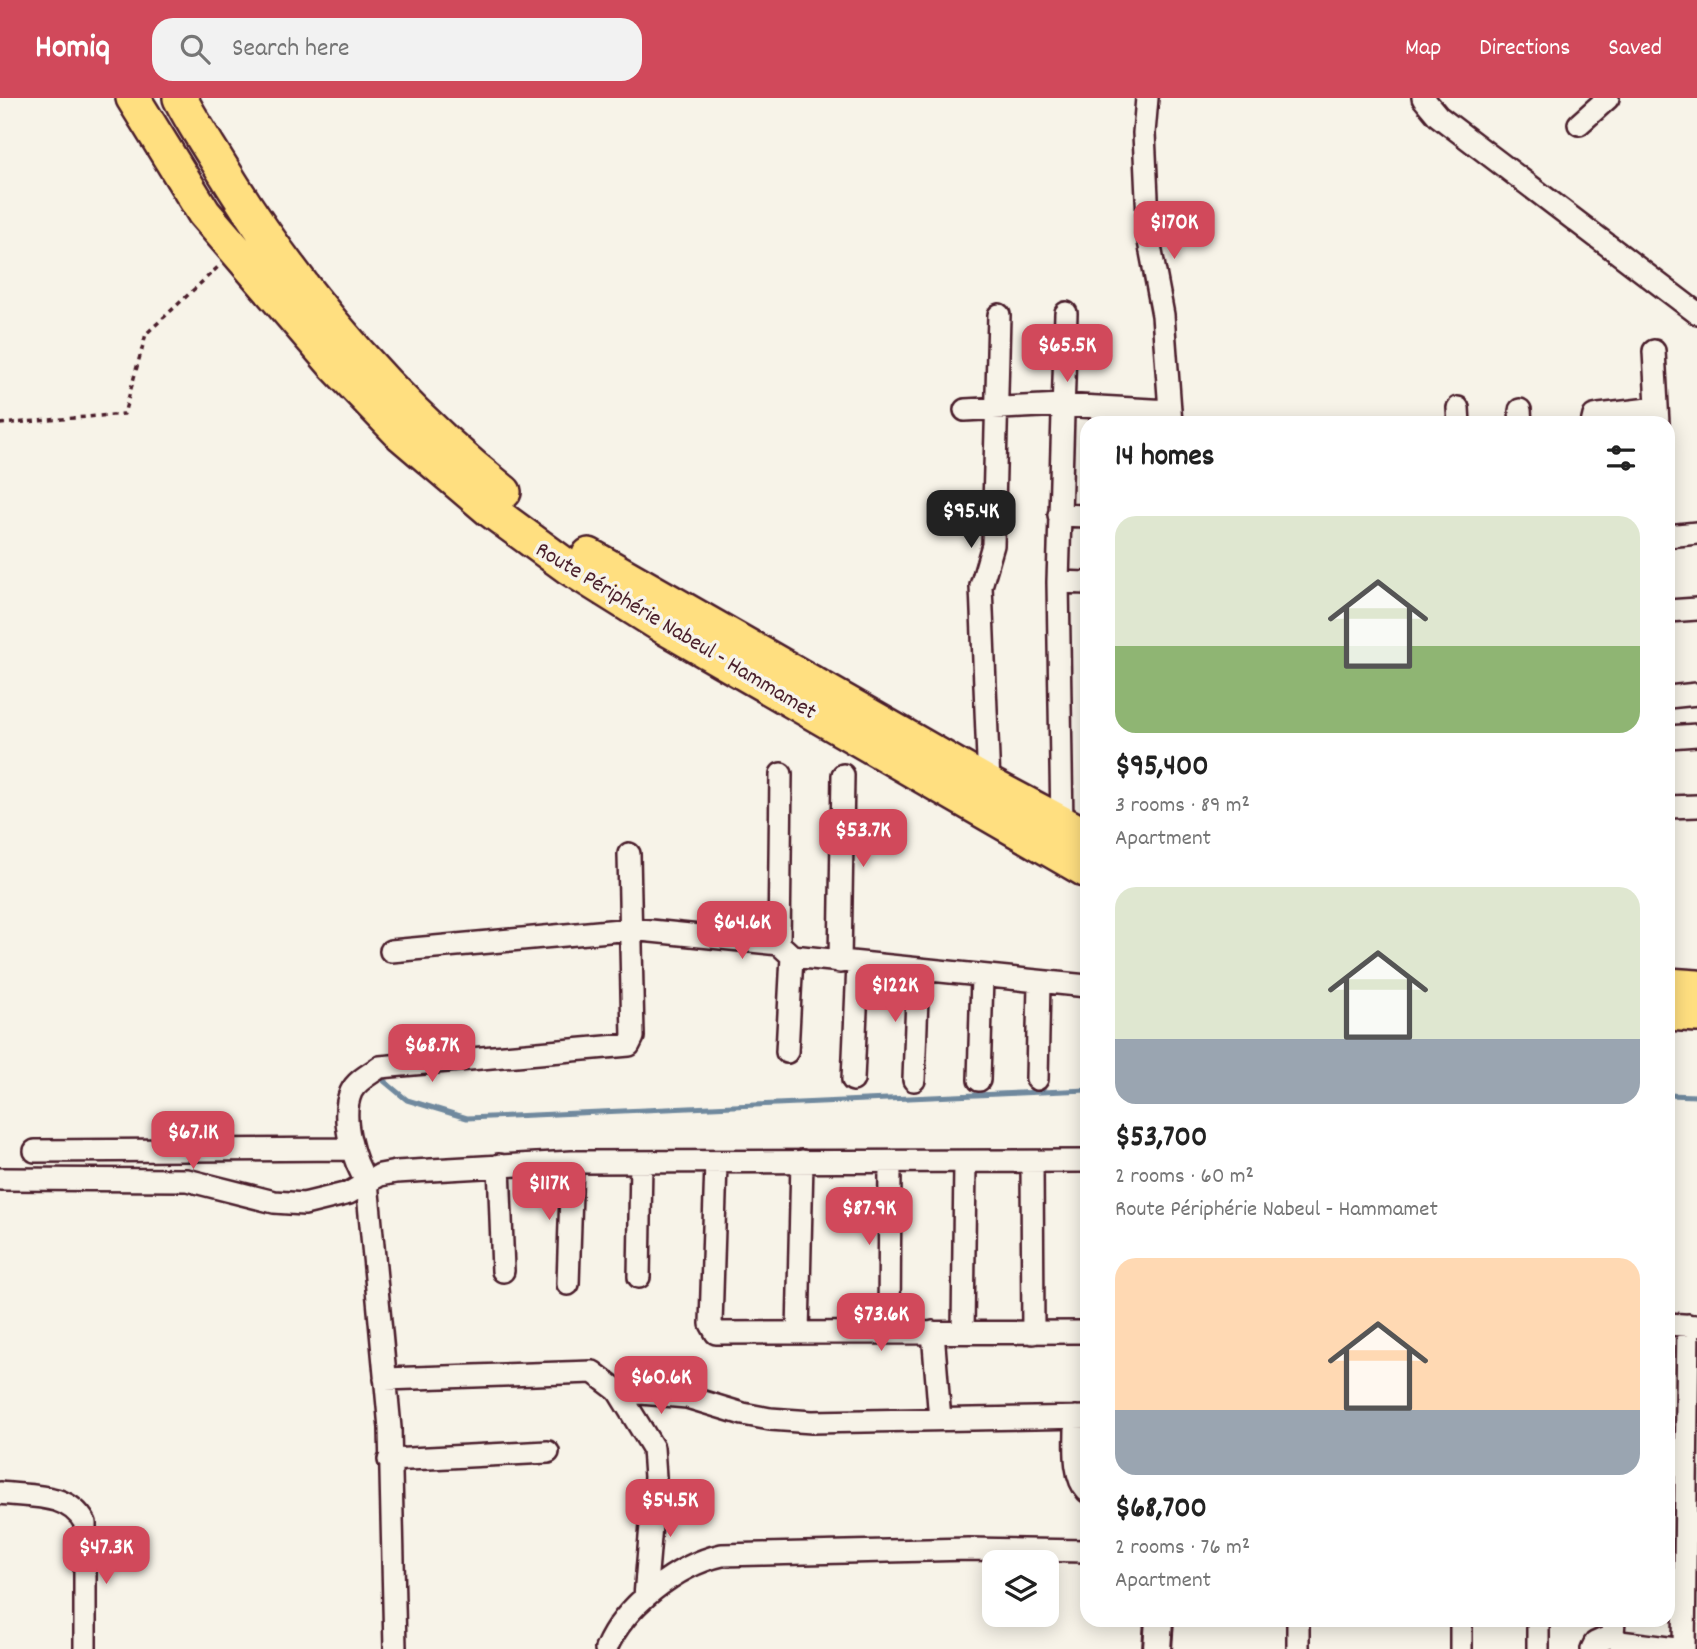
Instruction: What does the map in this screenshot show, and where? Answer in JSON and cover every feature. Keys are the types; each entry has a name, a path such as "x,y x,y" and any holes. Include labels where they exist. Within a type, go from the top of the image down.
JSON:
{"highway":[{"name":"Route Périphérie Nabeul - Hammamet","path":"133,98 204,213 238,249 333,363 402,435 512,526 568,567 664,627 1080,868"},
{"name":"Route Périphérie Nabeul - Hammamet","path":"180,98 238,195 314,300 356,352 417,415 498,488 567,543 1074,831"},
{"path":"1675,985 1697,987"},
{"path":"1675,1013 1697,1015"}],"street":[{"path":"1147,98 1144,133 1149,240 1163,315 1171,416"},
{"path":"1423,98 1438,116 1697,313"},
{"path":"1578,124 1608,98"},
{"path":"1066,313 1058,582 1074,831"},
{"path":"989,784 981,586 993,545 994,406 999,314"},
{"path":"1594,416 1658,416 1654,351"},
{"path":"965,410 994,406 1062,405 1162,416"},
{"path":"1059,515 1080,516"},
{"path":"1675,535 1697,533"},
{"path":"1058,582 1080,583"},
{"path":"1675,611 1697,609"},
{"path":"1675,696 1697,694"},
{"path":"1675,737 1697,735"},
{"path":"780,774 787,1052"},
{"path":"843,775 853,1080"},
{"path":"1675,807 1697,806"},
{"path":"394,1649 384,1379 367,1182 356,1167 351,1149 351,1092 359,1081 380,1067 629,1045 633,1037 629,854"},
{"path":"391,951 631,929 785,950 849,963 1080,986"},
{"path":"914,1080 918,970"},
{"path":"979,1080 982,977"},
{"path":"1037,1079 1039,983"},
{"path":"35,1150 351,1149"},
{"path":"799,1333 802,1161"},
{"path":"0,1179 187,1180 274,1202 304,1204 336,1198 367,1182 396,1172 499,1165 572,1162 1080,1161"},
{"path":"568,1284 572,1162"},
{"path":"639,1277 641,1162"},
{"path":"962,1332 965,1162"},
{"path":"1032,1162 1033,1333"},
{"path":"716,1163 712,1330 722,1334 1080,1332"},
{"path":"888,1332 890,1163"},
{"path":"499,1165 503,1272"},
{"path":"1684,1325 1692,1389 1691,1588 1684,1649"},
{"path":"933,1332 940,1420"},
{"path":"384,1379 593,1372 618,1391 653,1448 655,1477 645,1597"},
{"path":"618,1391 687,1397 770,1419 1080,1417"},
{"path":"1080,1437 1077,1466 1080,1480"},
{"path":"389,1460 548,1452"},
{"path":"0,1493 61,1501 73,1506 85,1523 85,1649"},
{"path":"606,1649 611,1636 645,1597 701,1560 722,1555 969,1549 1080,1550"},
{"path":"1157,1649 1159,1627"},
{"path":"1298,1627 1298,1649"},
{"path":"1461,1627 1461,1649"},
{"path":"1538,1627 1538,1649"},
{"path":"1592,1649 1595,1643 1613,1628 1620,1642 1676,1649"}],"path":[{"path":"0,424 124,414 146,334 238,249"}],"waterway":[{"path":"384,1081 407,1100 467,1118 1080,1090"},
{"path":"1675,1095 1697,1096"}]}
